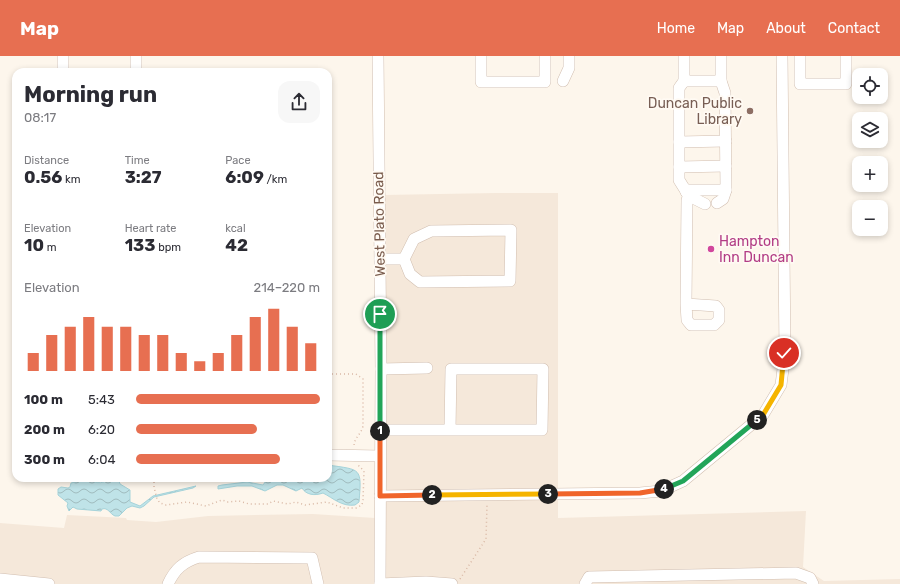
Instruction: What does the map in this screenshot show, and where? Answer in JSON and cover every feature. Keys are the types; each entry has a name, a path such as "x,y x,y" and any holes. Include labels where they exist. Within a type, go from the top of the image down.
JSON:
{"street":[{"path":"63,56 63,68"},
{"path":"136,56 136,68"},
{"name":"West Plato Road","path":"378,56 381,369 380,584"},
{"path":"481,56 481,82 545,82 545,56"},
{"path":"564,81 569,68 569,56"},
{"path":"684,56 684,81 679,88 679,180 687,194 686,304"},
{"path":"717,203 723,199 726,190 725,93 720,81 720,56"},
{"path":"380,496 640,493 661,491 683,481 763,415 781,385 784,353 782,56"},
{"path":"800,56 800,84 846,84 846,56"},
{"path":"684,81 720,81"},
{"path":"679,142 726,141"},
{"path":"679,167 726,166"},
{"path":"687,194 688,190 726,190"},
{"path":"687,194 705,204"},
{"path":"511,230 510,281 420,282 410,274 404,259 414,239 431,231 511,230"},
{"path":"380,259 404,259"},
{"path":"381,369 427,368"},
{"path":"380,430 450,430 542,430 542,369 450,369 450,430"},
{"path":"332,456 380,456"},
{"path":"168,584 178,567 185,561 199,557 312,558 318,584"},
{"path":"585,584 590,577 798,573 811,581"},
{"path":"0,579 49,584"},
{"path":"380,584 426,582 452,584"}],"path":[{"path":"332,374 356,374 363,379 363,426 362,431 354,439 354,451"},
{"path":"154,482 157,499 163,504 171,506 187,502 206,506 222,500 228,502 239,501 246,504 268,504 273,501 288,504 296,502 305,504 322,502 340,508 356,508 362,505 364,500 364,471 354,462"},
{"path":"457,584 486,539 487,495"}],"shaded area":[{"path":"558,193 558,518 806,511 803,567 824,581 900,579 900,584 384,584 384,195"},
{"path":"313,514 375,518 375,584 0,584 0,523 64,528 67,515 126,518 127,520 156,522 208,516"}],"water":[{"path":"332,466 347,468 357,472 359,476 359,502 355,505 346,505 323,493 311,494 302,488 296,491 283,485 277,485 265,491 252,486 237,486 218,489 218,486 222,485 247,482 263,485 265,482 332,482"},
{"path":"119,482 130,490 130,502 140,506 153,496 196,486 154,497 140,508 132,506 127,508 119,516 115,516 104,509 101,511 77,509 73,507 69,511 67,506 68,503 58,495 58,489 61,487 68,488 70,487 71,483"}],"place":[{"name":"Duncan Public Library","path":"750,111"},
{"name":"Hampton Inn Duncan","path":"711,249"}],"route":[{"path":"380,314 380,496 640,493 661,491 683,481 709,462 763,415 781,385 784,353"}]}
